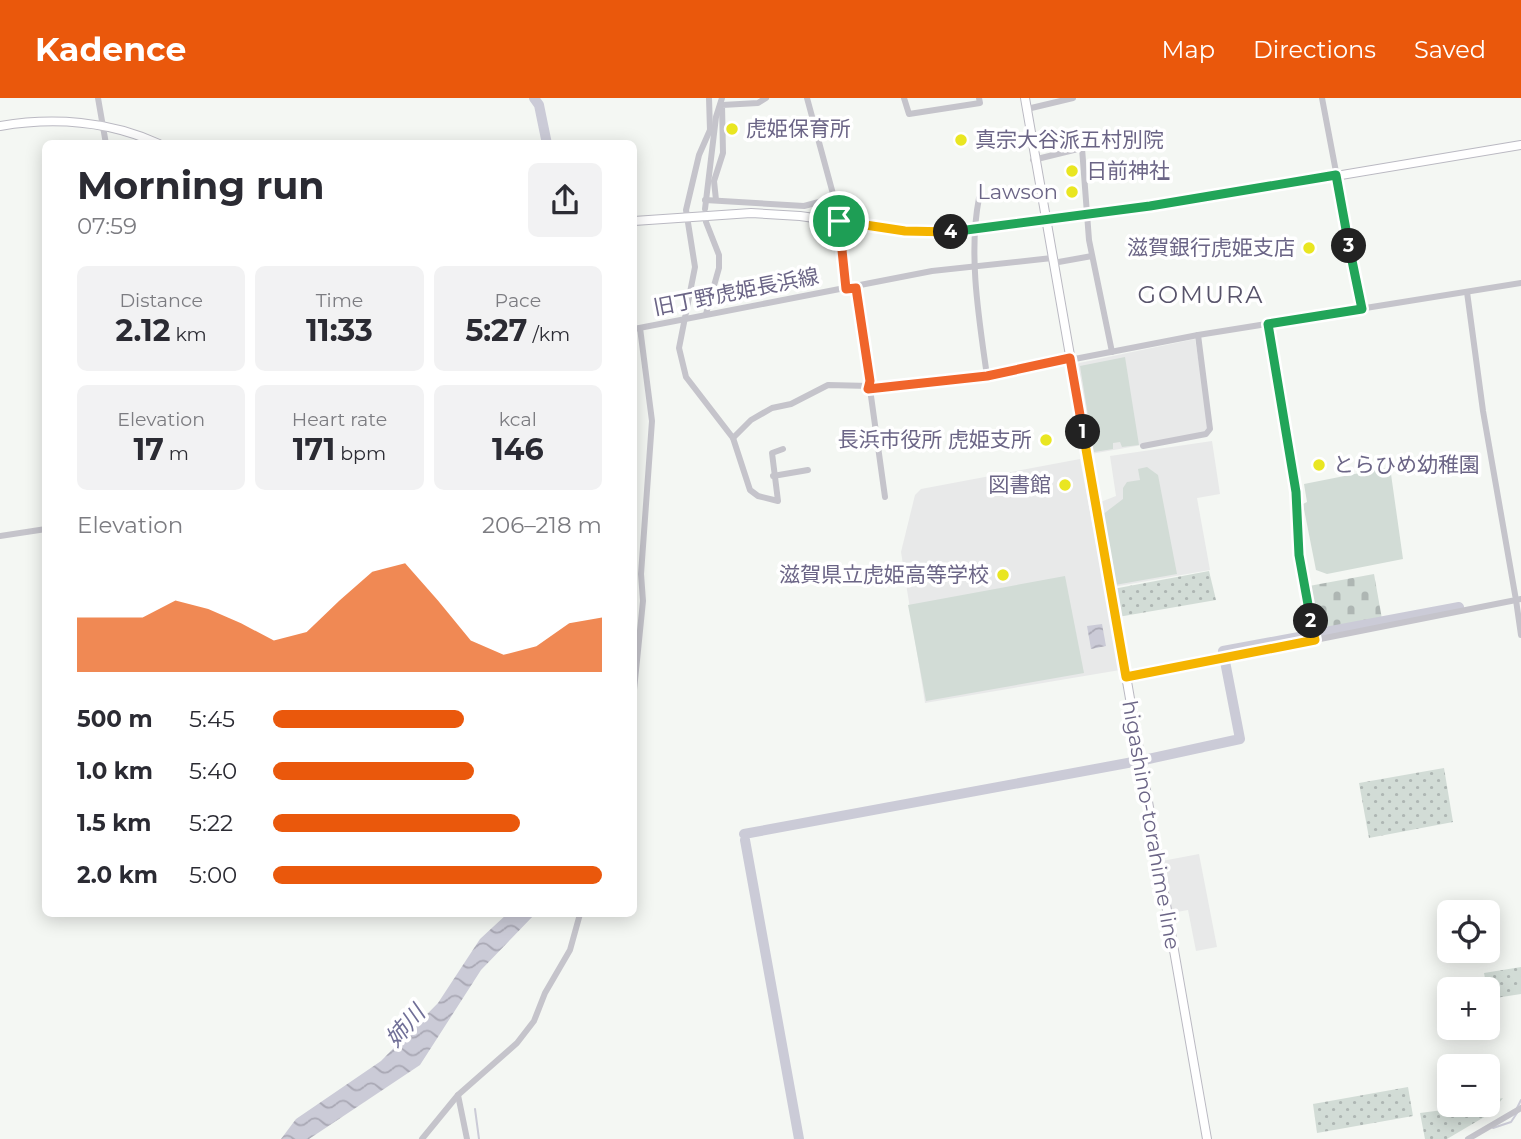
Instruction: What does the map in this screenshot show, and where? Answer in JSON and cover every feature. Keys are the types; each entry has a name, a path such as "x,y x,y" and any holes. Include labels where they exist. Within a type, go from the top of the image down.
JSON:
{"main road":[{"name":"higashino-torahime line","path":"1025,98 1033,160 1207,1139"},
{"path":"0,126 66,121 104,126 147,140"},
{"path":"637,221 751,213 839,221 905,231 976,230 1521,145"},
{"path":"1126,677 1224,658 1314,636"}],"street":[{"path":"98,98 106,140"},
{"path":"709,98 711,116 706,141 699,155 683,217 695,267 679,348 685,377 733,438 750,490 758,496 778,501 772,453 783,449"},
{"path":"722,101 758,103 766,98"},
{"path":"807,98 839,221 846,289"},
{"path":"904,98 909,114 979,103 979,98"},
{"path":"1027,109 1073,98"},
{"path":"1322,98 1362,309"},
{"path":"705,209 718,105 722,101"},
{"path":"716,200 714,181 723,153 722,101"},
{"path":"706,141 714,146"},
{"path":"1033,160 1083,148 1092,256 1112,352"},
{"path":"987,376 977,267 979,198 1039,191"},
{"path":"705,200 804,206 834,198"},
{"path":"706,222 719,255 719,268 706,314"},
{"name":"旧丁野虎姫長浜線","path":"637,328 856,288 933,271 1092,256"},
{"path":"733,438 751,420 772,408 791,404 828,385 869,387 987,376 1198,335 1521,283"},
{"path":"856,288 885,497"},
{"path":"1467,292 1483,411 1518,588 1521,635"},
{"path":"1268,324 1296,512 1296,545 1314,636 1519,599"},
{"path":"637,328 652,421 637,672"},
{"path":"1143,446 1206,434 1210,429 1198,335"},
{"path":"774,476 808,470"},
{"path":"0,536 42,530"},
{"path":"422,1139 458,1095 517,1043 534,1021 545,993 570,950 579,917"},
{"path":"458,1095 467,1139"},
{"path":"1468,1139 1519,1109"}],"shaded area":[{"path":"1195,339 1210,433 1091,454 1075,370 1079,363"},
{"path":"1212,441 1220,494 1197,498 1210,570 1113,587 1098,503 1116,496 1110,456"},
{"name":"滋賀県立虎姫高等学校","path":"1080,459 1120,670 925,703 901,552 915,495 921,489"},
{"path":"1199,854 1217,947 1196,951 1188,910 1171,913 1162,861"}],"green space":[{"path":"1125,357 1139,445 1122,447 1120,442 1113,443 1113,449 1094,452 1080,366"},
{"path":"1147,467 1158,475 1177,574 1115,585 1102,515 1123,499 1123,488 1127,482 1140,480 1138,469"},
{"path":"1390,467 1403,559 1327,574 1316,570 1303,504 1307,502 1304,484"},
{"path":"1209,571 1216,600 1118,617 1113,589"},
{"path":"1374,574 1382,619 1317,629 1309,586"},
{"path":"1065,576 1084,673 926,701 908,605"},
{"path":"1444,768 1453,822 1369,838 1359,783"},
{"path":"1521,967 1521,994 1500,997 1500,977 1485,977 1484,973"},
{"path":"1408,1087 1413,1116 1317,1133 1313,1104"},
{"path":"1437,1111 1437,1117 1484,1117 1447,1139 1425,1139 1420,1113"}],"water":[{"path":"1102,624 1106,646 1091,649 1087,626"},
{"path":"504,917 532,917 481,970 420,1065 309,1139 281,1139 296,1119 381,1061 438,1003 480,939"}],"waterway":[{"name":"姉川","path":"534,98 539,105 546,140"},
{"path":"1144,760 1240,739 1223,651 1459,607"},
{"path":"744,834 1133,762"},
{"path":"745,840 799,1139"},
{"path":"1517,1108 1521,1100"},
{"path":"475,1109 479,1139"},
{"path":"1493,1128 1511,1122 1517,1113"}],"place":[{"name":"虎姫保育所","path":"732,129"},
{"name":"真宗大谷派五村別院","path":"961,140"},
{"name":"日前神社","path":"1072,171"},
{"name":"Lawson","path":"1072,192"},
{"name":"滋賀銀行虎姫支店","path":"1309,248"},
{"name":"長浜市役所 虎姫支所","path":"1046,440"},
{"name":"とらひめ幼稚園","path":"1319,465"},
{"name":"図書館","path":"1065,485"},
{"name":"滋賀県立虎姫高等学校","path":"1003,575"}],"district":[{"name":"GOMURA","path":"1201,295"}],"route":[{"path":"1336,175 1362,309 1268,324 1296,492 1300,527 1299,555 1315,640 1126,677 1070,358 987,376 951,377 883,390 868,389 870,381 856,288 846,289 839,221 905,231 976,230 1150,206 1336,175"}]}
